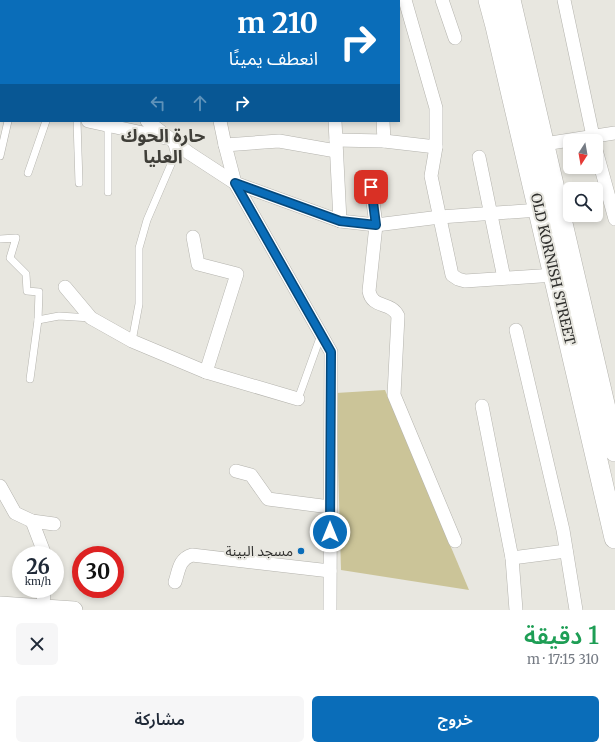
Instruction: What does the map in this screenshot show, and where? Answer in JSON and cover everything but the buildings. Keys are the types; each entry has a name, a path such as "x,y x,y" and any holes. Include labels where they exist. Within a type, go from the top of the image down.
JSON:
{"main road":[{"name":"OLD KORNISH STREET","path":"489,0 534,146 615,451"},
{"name":"OLD KORNISH STREET","path":"510,0 534,146 539,210 615,538"}],"street":[{"path":"405,0 436,108 436,147 431,176 452,275 465,281 554,275"},
{"path":"442,0 455,38"},
{"path":"564,0 592,134"},
{"path":"93,122 171,140"},
{"path":"148,122 189,153 235,183 340,221 376,225 440,217 539,210"},
{"path":"220,122 235,183 331,352 330,610"},
{"path":"335,122 340,221"},
{"path":"383,122 384,141"},
{"path":"603,135 615,132"},
{"path":"225,145 279,141 336,146 384,141 436,147"},
{"path":"534,146 563,142"},
{"path":"479,157 504,278"},
{"path":"603,174 615,219"},
{"path":"371,187 376,225 369,291 370,296 373,300 393,309 398,316 394,395 455,541"},
{"path":"193,237 198,264 237,274 206,372"},
{"path":"65,287 91,318 132,341 206,372 298,399"},
{"path":"516,330 563,530 576,610"},
{"path":"482,406 512,558 516,610"},
{"path":"236,471 250,475 268,499 330,507"},
{"path":"0,487 15,513 32,521 54,524"},
{"path":"32,521 42,546"},
{"path":"512,558 566,551"},
{"path":"175,582 182,562 186,557 192,555 330,571"},
{"path":"43,608 44,598"},
{"path":"0,605 74,610"}],"lane":[{"path":"0,156 8,122"},
{"path":"28,173 46,122"},
{"path":"77,122 79,183"},
{"path":"108,125 108,192"},
{"path":"132,341 139,304 139,248 147,220 175,155 171,140"},
{"path":"0,239 16,238 10,258 26,274 26,291 39,292 38,320 30,379"},
{"path":"38,320 59,316 91,318"},
{"path":"298,399 321,335"}],"shaded area":[{"path":"385,390 469,590 341,570 336,393"}],"place":[{"name":"مسجد البينة","path":"301,551"}],"district":[{"name":"حارة الحوك العليا","path":"163,146"}],"route":[{"path":"330,532 331,352 235,183 340,221 376,225 371,187"}]}
